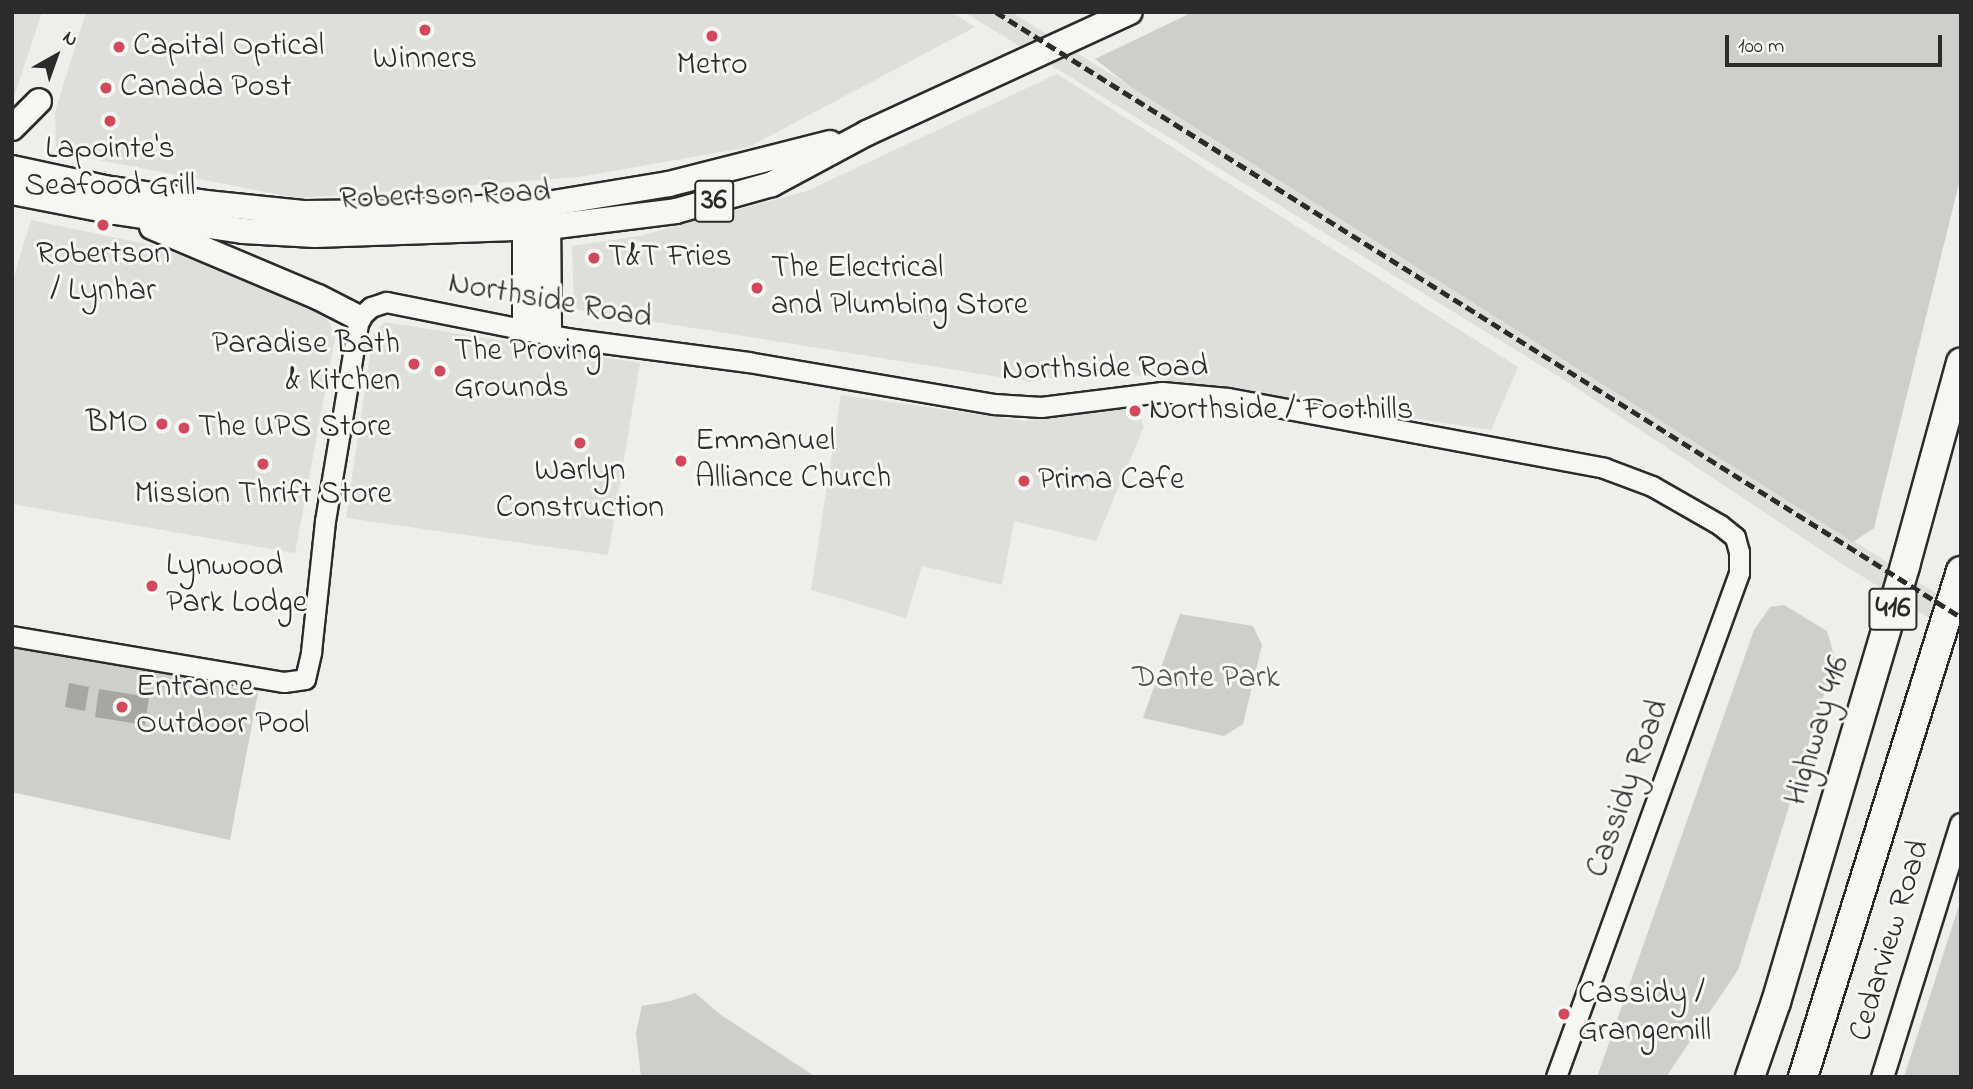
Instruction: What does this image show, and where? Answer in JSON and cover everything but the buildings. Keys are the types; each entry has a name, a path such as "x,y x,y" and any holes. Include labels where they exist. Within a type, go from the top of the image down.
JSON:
{"highway":[{"name":"Highway 416","path":"1750,1077 1776,1002 1905,566 1961,363"},
{"name":"416","path":"1803,1077 1961,571"}],"main road":[{"name":"Robertson Road","path":"14,178 115,212 243,231 315,235 537,216 676,211 772,184 867,134 1130,12"},
{"path":"12,128 39,101"},
{"name":"Robertson Road","path":"14,178 305,213 413,212 537,216"},
{"path":"115,212 318,297 359,317"},
{"path":"537,216 537,332"},
{"name":"Cedarview Road","path":"1882,1077 1961,824"}],"street":[{"name":"Northside Road","path":"359,317 371,307 386,302 566,338 748,362 994,404 1041,407 1163,392 1228,398 1604,468 1652,486 1720,525"},
{"path":"12,636 284,682 305,678 312,652 325,521 359,317"},
{"name":"Cassidy Road","path":"1556,1077 1739,573 1739,552 1735,537 1720,525"}],"shaded area":[{"path":"12,12 42,12 12,103"},
{"path":"86,12 951,12 975,27 749,147 579,177 298,198 56,152 55,112"},
{"path":"964,12 1011,12 1481,305 1961,609 1961,638 1844,565 1563,379"},
{"path":"1057,74 1518,367 1491,430 1093,369 1031,382 574,309 572,246 639,236 807,191"},
{"path":"31,220 160,247 321,311 336,333 295,553 12,504 12,283"},
{"path":"385,322 640,363 608,555 346,518 373,334"},
{"path":"841,395 1025,421 1123,406 1137,410 1144,427 1096,541 1014,521 1002,585 922,566 906,618 811,590"},
{"path":"69,683 89,687 85,711 65,707"},
{"name":"Entrance Outdoor Pool","path":"99,689 149,697 145,725 95,717"}],"green space":[{"path":"1193,12 1961,12 1961,175 1874,528 1853,542 1131,87 1095,59"},
{"path":"1784,605 1827,631 1835,659 1738,970 1666,1077 1597,1077 1754,630 1770,607"},
{"name":"Dante Park","path":"1180,614 1253,626 1262,645 1243,724 1224,736 1143,718"},
{"path":"12,630 262,672 230,840 12,792"},
{"path":"1961,899 1961,1077 1904,1077"},
{"path":"695,993 721,1015 816,1077 641,1077 636,1033 642,1006"}],"railway":[{"path":"996,12 1961,617"}],"place":[{"name":"Winners","path":"425,30"},
{"name":"Metro","path":"712,36"},
{"name":"Capital Optical","path":"119,47"},
{"name":"Canada Post","path":"106,88"},
{"name":"Lapointe's Seafood Grill","path":"110,121"},
{"name":"Robertson / Lynhar","path":"103,225"},
{"name":"T&T Fries","path":"594,258"},
{"name":"The Electrical and Plumbing Store","path":"757,288"},
{"name":"Paradise Bath & Kitchen","path":"414,364"},
{"name":"The Proving Grounds","path":"440,371"},
{"name":"Northside / Foothills","path":"1135,411"},
{"name":"BMO","path":"162,424"},
{"name":"The UPS Store","path":"184,428"},
{"name":"Warlyn Construction","path":"580,443"},
{"name":"Emmanuel Alliance Church","path":"681,461"},
{"name":"Mission Thrift Store","path":"263,464"},
{"name":"Prima Cafe","path":"1024,481"},
{"name":"Lynwood Park Lodge","path":"152,586"},
{"name":"Entrance Outdoor Pool","path":"122,707"},
{"name":"Cassidy / Grangemill","path":"1564,1014"}]}
